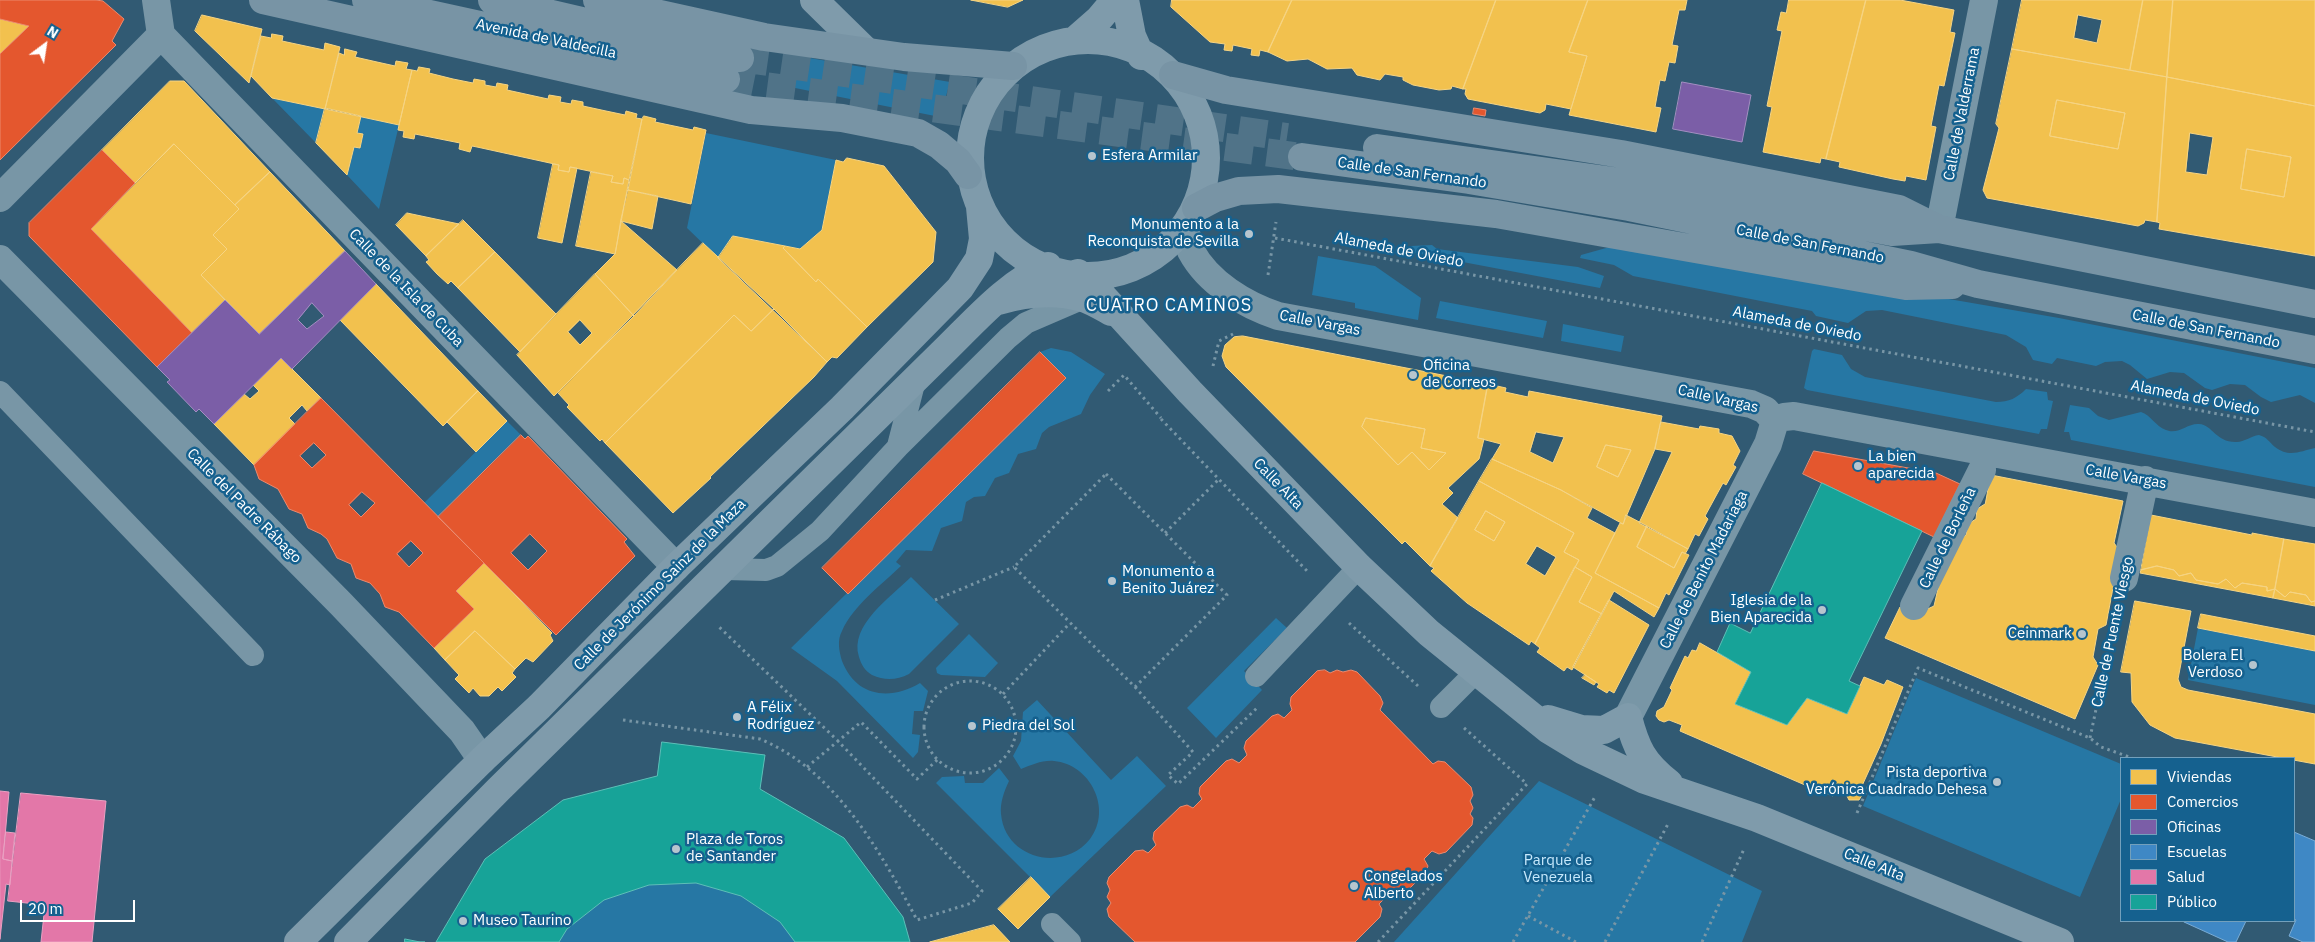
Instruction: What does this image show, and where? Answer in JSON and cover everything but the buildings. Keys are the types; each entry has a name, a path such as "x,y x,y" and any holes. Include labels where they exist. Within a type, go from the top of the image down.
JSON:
{"main road":[{"path":"263,0 751,110 842,118 918,133 958,161 968,175 980,208 997,231 1022,253 1081,286"},
{"name":"Avenida de Valdecilla","path":"366,0 733,68 492,0"},
{"path":"597,0 764,37 904,57 1013,66"},
{"path":"814,0 865,50"},
{"path":"1075,40 1099,19 1114,0"},
{"path":"1125,0 1132,36 1141,56"},
{"path":"968,175 972,125 980,103 996,80 1034,52 1075,40 1111,45 1141,56 1173,75 1226,90 1621,154 1900,209 1939,229"},
{"path":"995,302 1019,295 1051,293 1081,286 1104,273 1153,259 1169,248 1191,218 1207,186 1209,162 1206,131 1193,102 1173,75"},
{"name":"Calle de San Fernando","path":"2315,304 1939,229 1892,232 1635,184 1301,148 1469,180 1629,207 1911,265 1978,284 2315,350"},
{"path":"1191,218 1215,198 1239,191 1278,189 1496,214 1906,286 1978,284"},
{"name":"Calle de Jerónimo Sainz de la Maza","path":"298,942 482,760 539,707 676,567 842,408 960,288 979,259 982,239 980,208"},
{"path":"348,942 499,789 995,302 1029,274 1048,266"},
{"name":"Calle Alta","path":"1081,286 1098,291 1119,316 1359,567 1429,633 1482,678 1549,730 1612,766 1757,818 2027,936 2060,942"},
{"name":"Calle Alta","path":"1482,678 1543,718 1565,726 1604,730 1628,717 1634,742 1643,759 1656,772 1685,792"}],"street":[{"path":"0,198 161,35 156,0"},
{"name":"Calle de Valderrama","path":"1939,229 1984,0"},
{"name":"Calle de la Isla de Cuba","path":"161,35 676,567"},
{"name":"Calle Vargas","path":"1191,218 1191,250 1204,269 1239,299 1257,309 1278,316 1751,404 1766,410 1775,420 1794,416 2315,513"},
{"name":"Calle del Padre Rábago","path":"0,259 341,604 462,731 482,760"},
{"name":"Calle de Benito Madariaga","path":"1628,717 1768,444 1775,420"},
{"name":"Calle de Borleña","path":"1914,606 1982,470"},
{"name":"Calle de Puente Viesgo","path":"2124,578 2145,480"}],"lane":[{"path":"725,569 766,570 777,566 820,531 898,447 1026,323 1081,286"},
{"path":"898,447 915,380"},
{"path":"0,392 252,656"},
{"path":"1256,676 1359,567"},
{"path":"1441,707 1482,678"},
{"path":"1052,924 1070,942"}],"path":[{"path":"1266,283 1276,220"},
{"name":"Alameda de Oviedo","path":"1274,238 2315,432"},
{"path":"1211,372 1219,342 1230,334 1237,333"},
{"path":"1108,391 1124,376 1218,480 1332,597"},
{"path":"1161,419 1167,413"},
{"path":"936,600 1014,567 1106,474 1227,595 1135,687"},
{"path":"1165,533 1218,480"},
{"path":"1014,567 1135,687 1193,752 1168,775"},
{"name":"Calle de Puente Viesgo","path":"2090,738 2124,578"},
{"path":"1347,621 1526,784 1378,942"},
{"path":"1003,694 1070,623"},
{"path":"623,720 760,738 780,747 807,767 848,808 892,874 917,920 972,903 982,892 837,740 717,625"},
{"path":"1857,813 1918,668 2090,738 2101,747 2129,757"},
{"path":"974,680 989,685 1003,694 1012,707 1016,722 1015,739 1002,759 982,771 966,773 951,768 938,759 928,746 924,731 926,715 932,700 943,689 958,682 974,680"},
{"path":"807,767 837,740 861,722 917,779 938,759"},
{"path":"1513,942 1612,766"},
{"path":"1605,942 1685,792"},
{"path":"1702,942 1757,818"},
{"path":"1528,916 1576,942"}],"green space":[{"path":"798,56 950,82 940,117 790,87"},
{"path":"272,98 325,108 316,143"},
{"path":"361,116 399,125 379,209 347,175 354,147 360,148 363,135 357,133"},
{"path":"706,133 836,160 822,230 800,249 734,236 718,258 687,228"},
{"path":"1624,243 2059,318 2315,368 2315,403 2300,395 2271,402 2245,385 2230,384 2212,390 2205,388 2184,373 2170,372 2147,379 2122,361 2105,362 2096,366 2057,358 2052,364 2033,360 2026,347 2006,335 1882,310 1866,311 1848,323 1816,316 1812,311 1633,276 1614,265 1580,258 1581,255"},
{"path":"1432,245 1437,249 1578,267 1604,276 1600,288 1410,252 1411,246"},
{"path":"1318,256 1375,266 1421,298 1418,320 1355,308 1355,303 1312,295"},
{"path":"1440,301 1547,321 1543,338 1436,318"},
{"path":"1563,324 1624,336 1621,352 1561,341"},
{"path":"1051,348 1071,352 1105,374 1090,395 1081,414 1049,427 1042,433 1036,449 1018,454 1009,473 995,478 985,496 974,497 966,502 962,521 941,528 932,551 906,550 896,562 901,566 860,604 840,634 839,646 842,661 848,673 865,689 875,692 897,692 909,689 920,683 928,691 923,711 914,711 912,734 920,735 918,752 913,758 837,681 791,648 1066,378 1040,352"},
{"path":"1814,349 1842,355 1851,369 1865,377 1996,402 2012,399 2026,389 2047,392 2048,400 2053,401 2047,429 2041,429 2039,434 1807,390 1804,388"},
{"path":"2070,405 2089,408 2098,416 2109,420 2141,412 2162,428 2171,431 2195,424 2204,425 2219,437 2230,442 2240,442 2259,435 2266,438 2280,450 2290,453 2315,448 2315,487 2071,440 2069,432 2064,432"},
{"path":"507,421 521,435 438,517 424,503"},
{"path":"911,577 959,624 909,674 891,679 877,677 867,671 860,660 858,645 860,634 874,612"},
{"path":"1276,618 1287,628 1244,671 1262,690 1216,738 1187,708"},
{"name":"Bolera El Verdoso","path":"2198,628 2315,651 2315,705 2188,680"},
{"path":"969,634 998,663 985,677 941,675 937,673 936,668"},
{"name":"Pista deportiva Verónica Cuadrado Dehesa","path":"1916,678 2120,764 2120,801 2080,897 1863,806"},
{"path":"1037,700 1111,780 1137,756 1166,786 1050,897 936,783 942,777 964,776 965,783 983,783 999,768 1009,781 1001,805 1001,814 1005,829 1013,842 1024,851 1037,856 1051,858 1065,856 1079,850 1090,839 1097,827 1099,815 1098,802 1094,790 1087,779 1078,770 1067,764 1054,761 1041,762 1021,769 1013,756 1021,741 1023,712"},
{"name":"Plaza de Toros de Santander","path":"662,742 765,755 760,789 844,838 903,917 910,942 436,942 657,776"},
{"name":"Parque de Venezuela","path":"1539,781 1762,891 1742,942 1394,942"}],"tunnel":[{"path":"740,58 1287,137"},
{"path":"726,79 756,85 1302,157"}],"place":[{"name":"Esfera Armilar","path":"1092,156"},
{"name":"Monumento a la Reconquista de Sevilla","path":"1249,234"},
{"name":"Oficina de Correos","path":"1413,375"},
{"name":"La bien aparecida","path":"1858,466"},
{"name":"Monumento a Benito Juárez","path":"1112,581"},
{"name":"Iglesia de la Bien Aparecida","path":"1822,610"},
{"name":"Ceinmark","path":"2082,634"},
{"name":"Bolera El Verdoso","path":"2253,665"},
{"name":"A Félix Rodríguez","path":"737,717"},
{"name":"Piedra del Sol","path":"972,726"},
{"name":"Pista deportiva Verónica Cuadrado Dehesa","path":"1997,782"},
{"name":"Plaza de Toros de Santander","path":"676,849"},
{"name":"Congelados Alberto","path":"1354,886"},
{"name":"Museo Taurino","path":"463,921"}],"district":[{"name":"CUATRO CAMINOS","path":"1169,306"}]}
